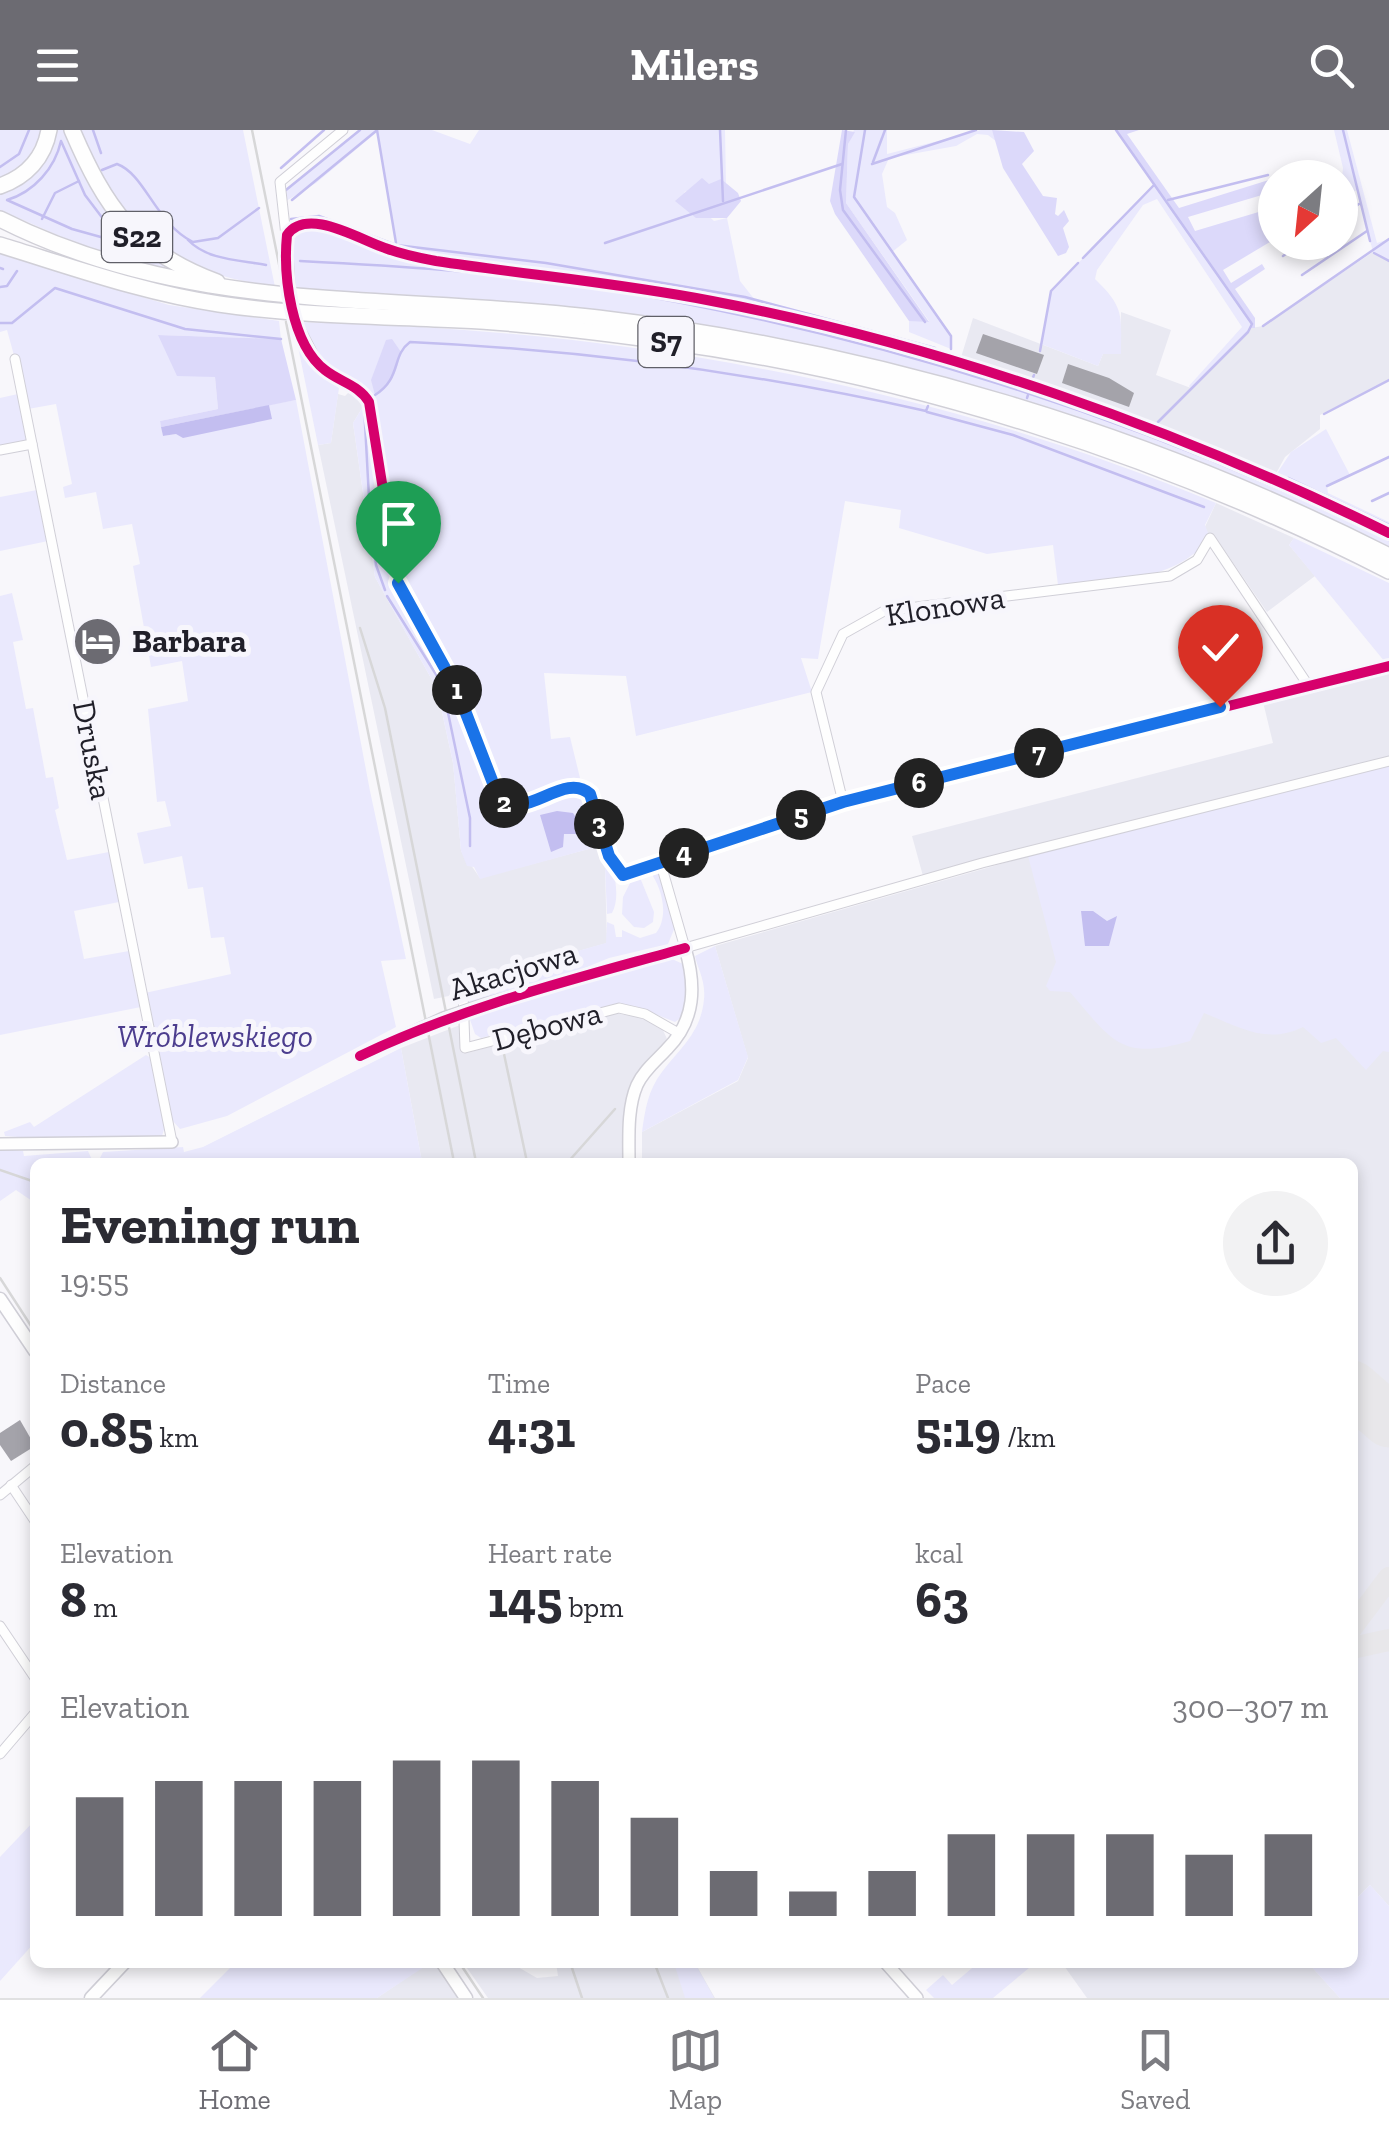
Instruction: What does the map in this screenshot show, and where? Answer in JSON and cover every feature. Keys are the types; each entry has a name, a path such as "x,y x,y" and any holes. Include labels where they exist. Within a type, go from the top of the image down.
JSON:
{"highway":[{"path":"0,186 22,176 34,164 49,130"},
{"name":"S22","path":"72,130 106,200 143,242 187,270 249,293"},
{"name":"S7","path":"0,219 76,252 131,270 249,293 532,311 661,326 796,350 944,386 1097,433 1251,492 1389,556"},
{"name":"S7","path":"0,235 84,271 223,305 597,332 859,378 976,409 1125,458 1275,518 1389,572"},
{"name":"S22","path":"0,246 84,271"}],"main road":[{"path":"0,1299 30,1344"},
{"path":"91,1998 119,1968"},
{"path":"446,1968 466,1998"}],"street":[{"path":"290,285 280,182 343,130"},
{"path":"286,239 299,226 322,226 420,258 550,273 712,300 860,336 1141,426 1274,478 1389,533"},
{"path":"297,322 318,365 370,402 398,583 457,690 498,796 510,806 571,788 584,789 590,794 609,856 618,872 628,876 660,861 843,802 1389,666"},
{"name":"Druska","path":"15,359 172,1142"},
{"path":"0,450 32,444"},
{"name":"Klonowa","path":"843,802 816,692 835,648 850,627 884,610 1170,576 1197,560 1210,538 1308,685"},
{"name":"Akacjowa","path":"360,1056 486,1004 982,864 1389,761"},
{"path":"629,1158 636,1087 680,1034 693,995 686,948 660,861"},
{"name":"Dębowa","path":"462,993 465,1048 619,1008 644,1014 680,1034"},
{"path":"0,1144 172,1142"},
{"path":"0,1495 30,1470"},
{"path":"11,1485 30,1514"},
{"path":"0,1626 30,1671"},
{"path":"0,1754 30,1719"},
{"path":"890,1968 917,1998"}],"shaded area":[{"path":"842,130 855,132 848,144 846,203 929,322 909,321 835,214 830,201"},
{"path":"992,130 1024,132 1034,151 1022,164 1043,196 1057,198 1055,214 1058,216 1064,210 1069,221 1063,228 1069,247 1066,253 1058,256 1003,168"},
{"path":"1116,130 1139,130 1127,134 1179,208 1258,183 1258,196 1188,217 1195,231 1258,212 1258,249 1223,270 1231,283 1262,264 1265,269 1235,289 1255,318 1255,328"},
{"path":"702,178 709,184 721,179 738,193 741,201 727,218 696,218 675,201"},
{"path":"1373,252 1389,261 1389,380 1320,415 1320,429 1285,457 1273,479 959,364 973,318 1098,366 1103,354 1120,354 1121,312 1171,330 1156,375 1191,388 1251,328 1263,326"},
{"path":"158,335 281,339 296,400 161,427 160,421 218,409 215,377 177,376"},
{"path":"392,339 401,352 398,365 390,381 375,395 371,380 386,340"},
{"path":"354,392 364,405 353,423 375,577 437,689 453,763 461,851 480,878 596,847 605,868 607,943 473,981 468,992 434,999 318,445 331,443 338,394 345,396"},
{"path":"269,405 272,419 183,438 176,434 163,436 161,427"},
{"path":"1216,503 1294,538 1289,545 1315,576 1267,612 1214,535 1210,538 1205,527"},
{"path":"1389,671 1389,758 923,876 912,836 1273,743 1263,702"},
{"path":"1389,765 1389,1906 1370,1885 1358,1897 1358,1158 642,1158 642,1132 738,1081 748,1058 715,946 1028,856"},
{"path":"573,813 583,829 579,834 564,834 563,847 551,852 540,815"},
{"path":"1081,911 1093,911 1107,921 1117,916 1109,946 1085,946"},
{"path":"613,1013 641,1017 662,1028 667,1039 640,1070 626,1158 421,1158 401,1048 460,1025 467,1053"},
{"path":"421,1968 439,1968 459,1998 377,1998"},
{"path":"467,1968 520,1968 537,1978 558,1976 557,1968 698,1968 715,1998 488,1998"},
{"path":"1066,1968 1313,1968 1340,1998 1087,1998"}],"green space":[{"path":"0,130 43,130 24,166 0,181"},
{"path":"54,130 67,130 90,182 176,271 85,247 0,210 0,191"},
{"path":"77,130 243,130 275,287 191,265 136,231 122,214"},
{"path":"360,130 432,130 470,144 479,130 725,130 726,185 709,184 684,192 714,221 727,218 740,281 755,300 751,308 1015,385 1274,478 1291,452 1326,429 1350,475 1327,486 1328,493 1389,522 1389,547 1198,464 1100,428 902,367 800,343 594,309 292,288 289,232 313,224 398,252 377,132 316,183 286,201 285,191"},
{"path":"854,130 887,130 887,154 992,130 997,142 988,135 977,134 956,146 889,158 882,174 887,207 895,213 907,240 892,252 951,336 951,349 909,332 909,321 929,321 846,203 848,144"},
{"path":"1334,130 1347,130 1355,160 1341,160"},
{"path":"1358,171 1377,243 1389,239 1389,261 1373,252 1358,194"},
{"path":"1155,184 1252,324 1191,389 1189,386 1242,327 1157,199 1143,205 1097,270 1095,279 1112,297 1119,313 1121,354 1103,354 1098,366 1041,344 1051,291"},
{"name":"Wróblewskiego","path":"0,254 169,305 279,321 281,339 158,335 215,377 218,409 160,421 163,436 271,419 269,405 296,400 406,959 381,961 396,1027 227,1116 180,1129 171,1119 145,993 231,974 224,937 211,938 203,887 188,889 182,856 144,864 137,833 171,826 165,801 157,802 148,709 188,701 182,661 151,667 133,566 140,564 132,524 103,529 96,492 65,498 63,487 72,484 56,404 28,409 19,358 15,359 7,330 0,332"},
{"path":"293,322 315,367 339,388 331,443 318,445"},
{"path":"301,322 536,336 652,350 881,394 1106,461 1216,503 1205,525 1210,538 1195,553 1160,572 1058,585 1053,545 987,554 899,528 901,510 845,501 818,659 801,658 812,692 636,736 626,676 544,673 551,739 570,737 581,782 511,802 500,794 460,684 411,600 397,560 374,403 364,387 323,364"},
{"path":"18,394 28,445 0,450 0,398"},
{"path":"364,405 395,587 468,722 496,802 512,811 575,792 585,795 614,871 616,902 612,913 607,914 605,868 596,847 480,879 474,867 467,866 461,851 453,763 437,689 375,577 353,423"},
{"path":"37,490 48,541 0,551 0,497"},
{"path":"1294,538 1389,583 1389,661 1385,662 1289,545"},
{"path":"12,593 23,640 13,642 26,709 33,708 46,778 53,777 59,808 55,810 67,860 109,852 119,902 74,911 84,959 129,951 141,1007 0,1035 0,596"},
{"path":"1389,765 1389,1052 1383,1051 1366,1070 1336,1038 1321,1043 1303,1027 1277,1034 1253,1032 1204,1013 1190,1041 1148,1049 1133,1047 1109,1035 1070,992 1050,991 1046,986 1056,962 1028,856"},
{"path":"654,868 659,872 675,927 668,944 609,958 563,977 467,1005 472,981 606,943 607,922 614,925 616,937 622,937 622,930 640,938 656,933 663,909 658,885 650,872"},
{"path":"639,875 654,912 653,922 644,928 634,927 622,914 623,897 633,877"},
{"path":"715,946 748,1057 738,1080 642,1132 653,1086 699,1021 704,986 695,956"},
{"path":"670,958 685,965 688,994 682,1017 675,1022 635,1006 614,1004 481,1038 475,1034 468,1014"},
{"path":"401,1048 421,1158 100,1158 103,1152 183,1147 184,1152 203,1147"},
{"path":"146,1055 151,1058 165,1126 162,1136 57,1140 5,1136 4,1132 30,1122 34,1127"},
{"path":"0,1149 23,1151 24,1156 88,1151 91,1158 30,1158 30,1200 16,1190 0,1201"},
{"path":"30,1825 30,1948 0,1981 0,1857"},
{"path":"1370,1885 1389,1906 1389,1998 1340,1998 1313,1968 1358,1968 1358,1897"},
{"path":"229,1968 422,1968 377,1998 200,1998"},
{"path":"676,1968 698,1968 714,1998 685,1998"},
{"path":"972,1968 1029,1968 993,1998 934,1998 926,1990 943,1975 952,1985"}],"building":[{"path":"983,334 1044,355 1037,374 976,353"},
{"path":"1068,364 1109,378 1134,393 1129,407 1062,383"},
{"path":"20,1420 30,1437 30,1449 11,1461 0,1445 0,1433"}],"waterway":[{"path":"0,167 19,154 29,130"},
{"path":"93,130 101,153"},
{"path":"281,168 324,130"},
{"path":"286,190 360,130"},
{"path":"377,130 396,243"},
{"path":"720,130 723,201"},
{"path":"846,130 840,190 843,210 925,322"},
{"path":"865,130 854,197 951,336 951,349"},
{"path":"873,162 885,130"},
{"path":"872,164 976,130"},
{"path":"1116,130 1252,324 1158,422"},
{"path":"1343,130 1370,241"},
{"path":"292,200 376,131"},
{"path":"61,141 85,195 110,228 108,239 72,229 7,200 42,178 61,141"},
{"path":"102,170 117,164 127,169 169,224 193,242 218,238 259,208"},
{"path":"605,243 842,164"},
{"path":"1168,200 1258,178"},
{"path":"42,219 55,193 79,181"},
{"path":"1083,258 1154,185"},
{"path":"291,219 319,216 396,245 546,263 745,297 935,348"},
{"path":"1302,275 1367,231"},
{"path":"1263,326 1389,239"},
{"path":"188,240 204,252 266,265"},
{"path":"1374,253 1389,261"},
{"path":"300,261 447,270 593,287 798,328 900,354 1000,384 1198,455 1389,540"},
{"path":"1040,351 1051,291 1078,263"},
{"path":"0,287 7,286 17,271"},
{"path":"0,323 12,323 55,288 185,329 281,339"},
{"path":"375,395 389,382 400,354 410,342 670,365 926,411 928,406"},
{"path":"1032,380 1034,375"},
{"path":"1324,414 1389,380"},
{"path":"1027,398 1029,392"},
{"path":"364,405 369,498"},
{"path":"927,412 1013,435 1204,507"},
{"path":"1327,486 1389,457"},
{"path":"1288,478 1389,525"},
{"path":"1372,501 1389,493"},
{"path":"370,507 376,565 385,590"},
{"path":"387,596 442,684 470,818 470,846"}],"taxiway":[{"path":"1358,1619 1389,1578"},
{"path":"1358,1647 1389,1640"}],"runway":[{"path":"1358,1393 1389,1420"}],"tram line":[{"path":"0,1170 30,1180"},
{"path":"0,1278 30,1324"},
{"path":"463,1968 483,1998"}],"railway":[{"path":"252,130 283,284"},
{"path":"286,322 453,1158"},
{"path":"360,628 385,708 475,1158"},
{"path":"504,1054 526,1158"},
{"path":"572,1158 615,1109"},
{"path":"572,1968 582,1998"},
{"path":"656,1968 668,1998"}],"cycle path":[{"path":"1389,533 1227,459 1143,426 886,341 678,295 423,259 320,224 296,227 287,235 288,288 297,326 313,358 369,402 398,583 457,690 498,796 502,802 522,804 564,790 585,789 590,794 609,856 623,875 843,802 1389,666"},
{"path":"360,1056 480,1008 685,948"}],"place":[{"name":"Barbara","path":"97,641"}],"route":[{"path":"398,583 457,690 502,802 518,806 571,788 584,789 590,794 609,856 618,872 628,876 650,864 843,802 1220,707"}]}
